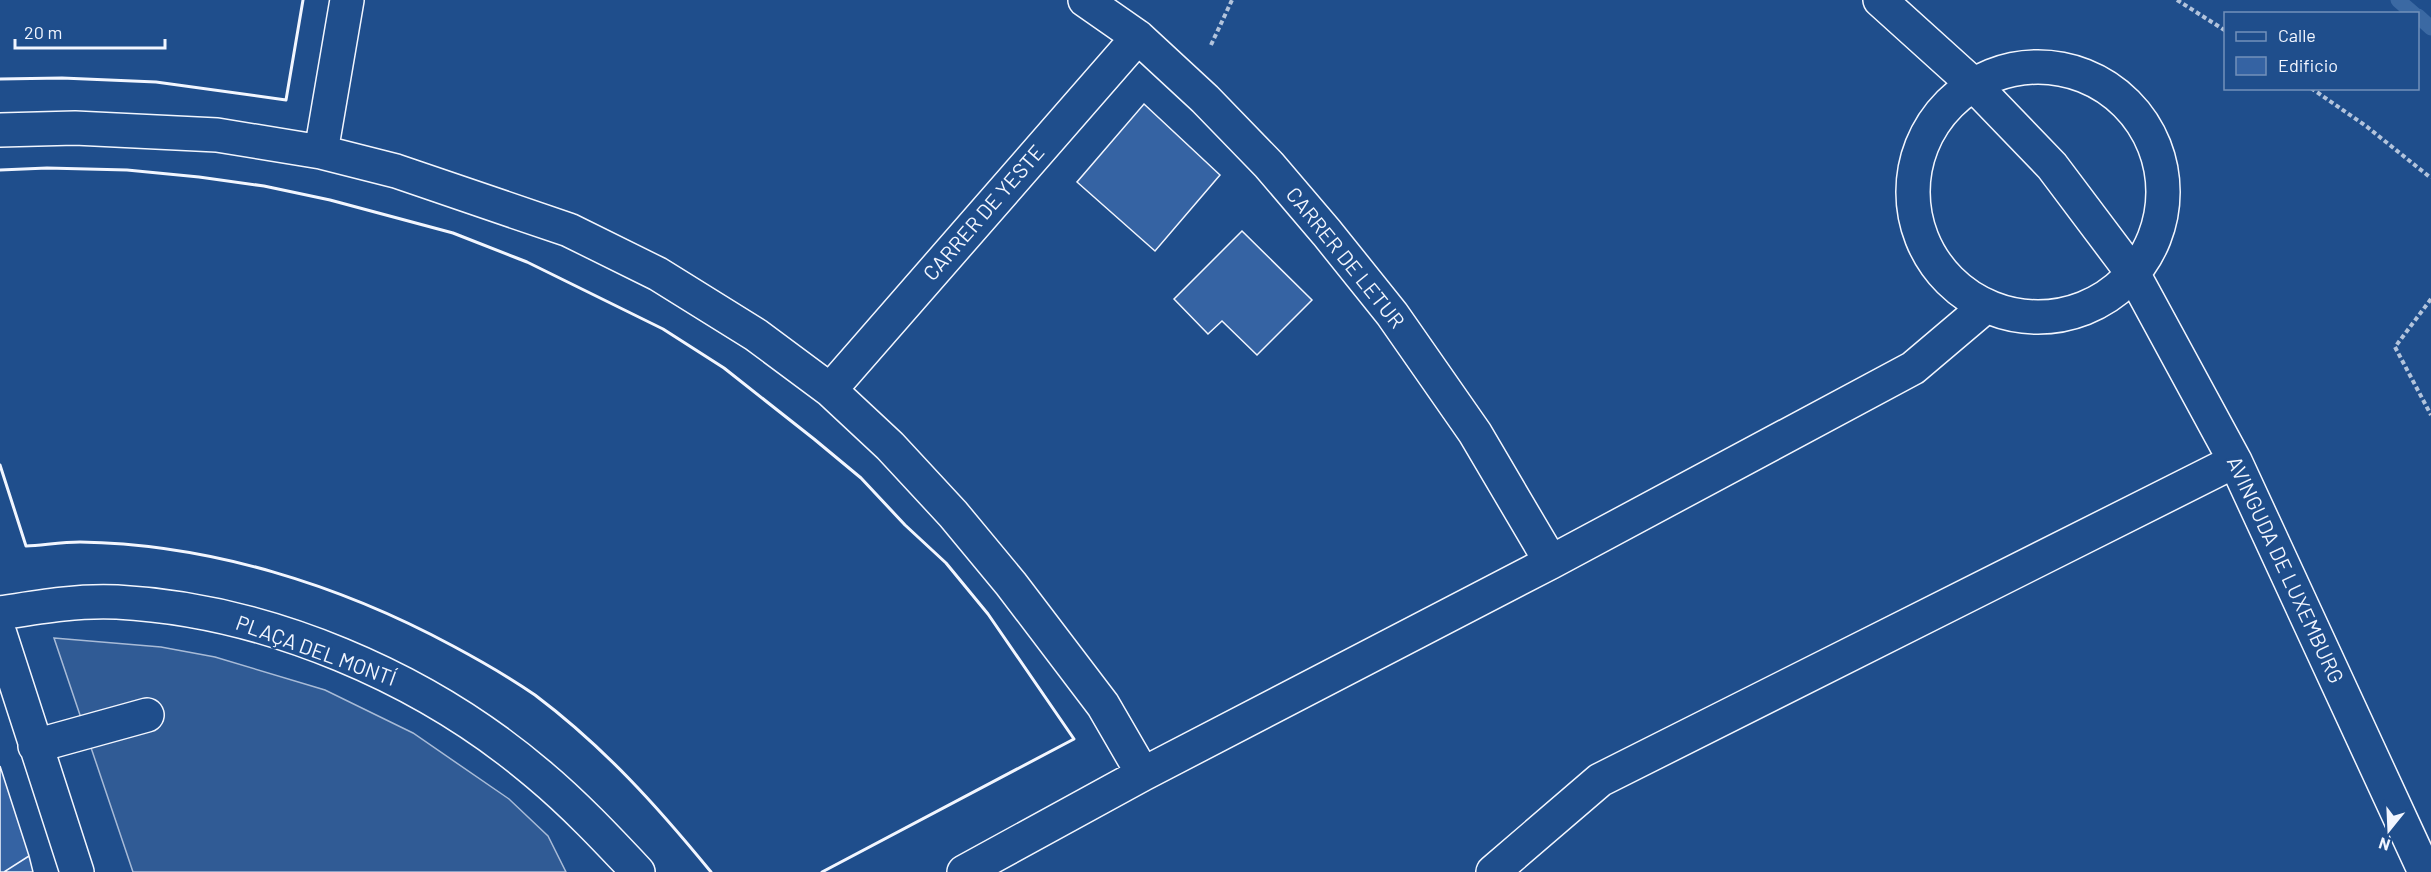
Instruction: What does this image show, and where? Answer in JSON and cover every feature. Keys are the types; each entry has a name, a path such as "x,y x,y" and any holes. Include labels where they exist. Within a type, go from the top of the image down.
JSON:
{"street":[{"path":"321,152 346,0"},
{"name":"CARRER DE LETUR","path":"1085,0 1138,37 1205,99 1269,165 1392,314 1475,433 1551,562"},
{"name":"AVINGUDA DE LUXEMBURG","path":"1880,0 1973,84 2052,166 2134,275 2235,461 2425,872"},
{"name":"CARRER DE YESTE","path":"830,390 1138,37"},
{"path":"2049,66 2088,76 2121,97 2147,128 2162,164 2164,203 2155,241 2134,275 2102,301 2065,315 2024,318 1985,307 1953,285 1928,254 1914,218 1912,179 1922,141 1943,109 1973,84 2010,69 2049,66"},
{"path":"0,130 75,128 217,135 321,152 396,171 569,230 658,274 756,335 830,390 890,446 953,514 1011,584 1102,705 1143,774"},
{"path":"964,872 1143,774 1551,562 1913,368 1985,307"},
{"path":"1493,872 1600,780 2235,461"},
{"name":"PLAÇA DEL MONTÍ","path":"0,614 86,602 129,603 222,617 268,629 334,653 391,677 452,711 498,742 538,774 595,826 638,872"},
{"path":"0,634 77,872"},
{"path":"35,746 147,715"}],"path":[{"path":"2177,0 2224,30"},
{"path":"2314,90 2366,126 2431,178"},
{"path":"2431,299 2395,347 2431,415"}],"shaded area":[{"path":"54,638 161,647 215,657 325,690 413,733 509,799 548,836 566,872 133,872"}],"building":[{"path":"1144,104 1220,175 1155,251 1077,182"},
{"path":"1242,231 1312,300 1257,355 1222,321 1208,334 1174,299"},
{"path":"0,766 29,856 4,872 0,872"},
{"path":"29,856 33,872 4,872"}],"waterway":[{"path":"2398,0 2412,12"},
{"path":"2419,17 2431,28"}],"wall":[{"path":"0,79 62,78 156,82 286,100 303,0"},
{"path":"0,170 47,168 127,170 264,186 330,200 453,233 527,262 663,329 724,368 861,478 905,525 946,563 988,614 1074,739 822,872"},
{"path":"0,465 26,546 66,542 129,545 177,551 273,572 365,604 410,624 484,663 535,695 607,756 650,801 711,872"}]}
